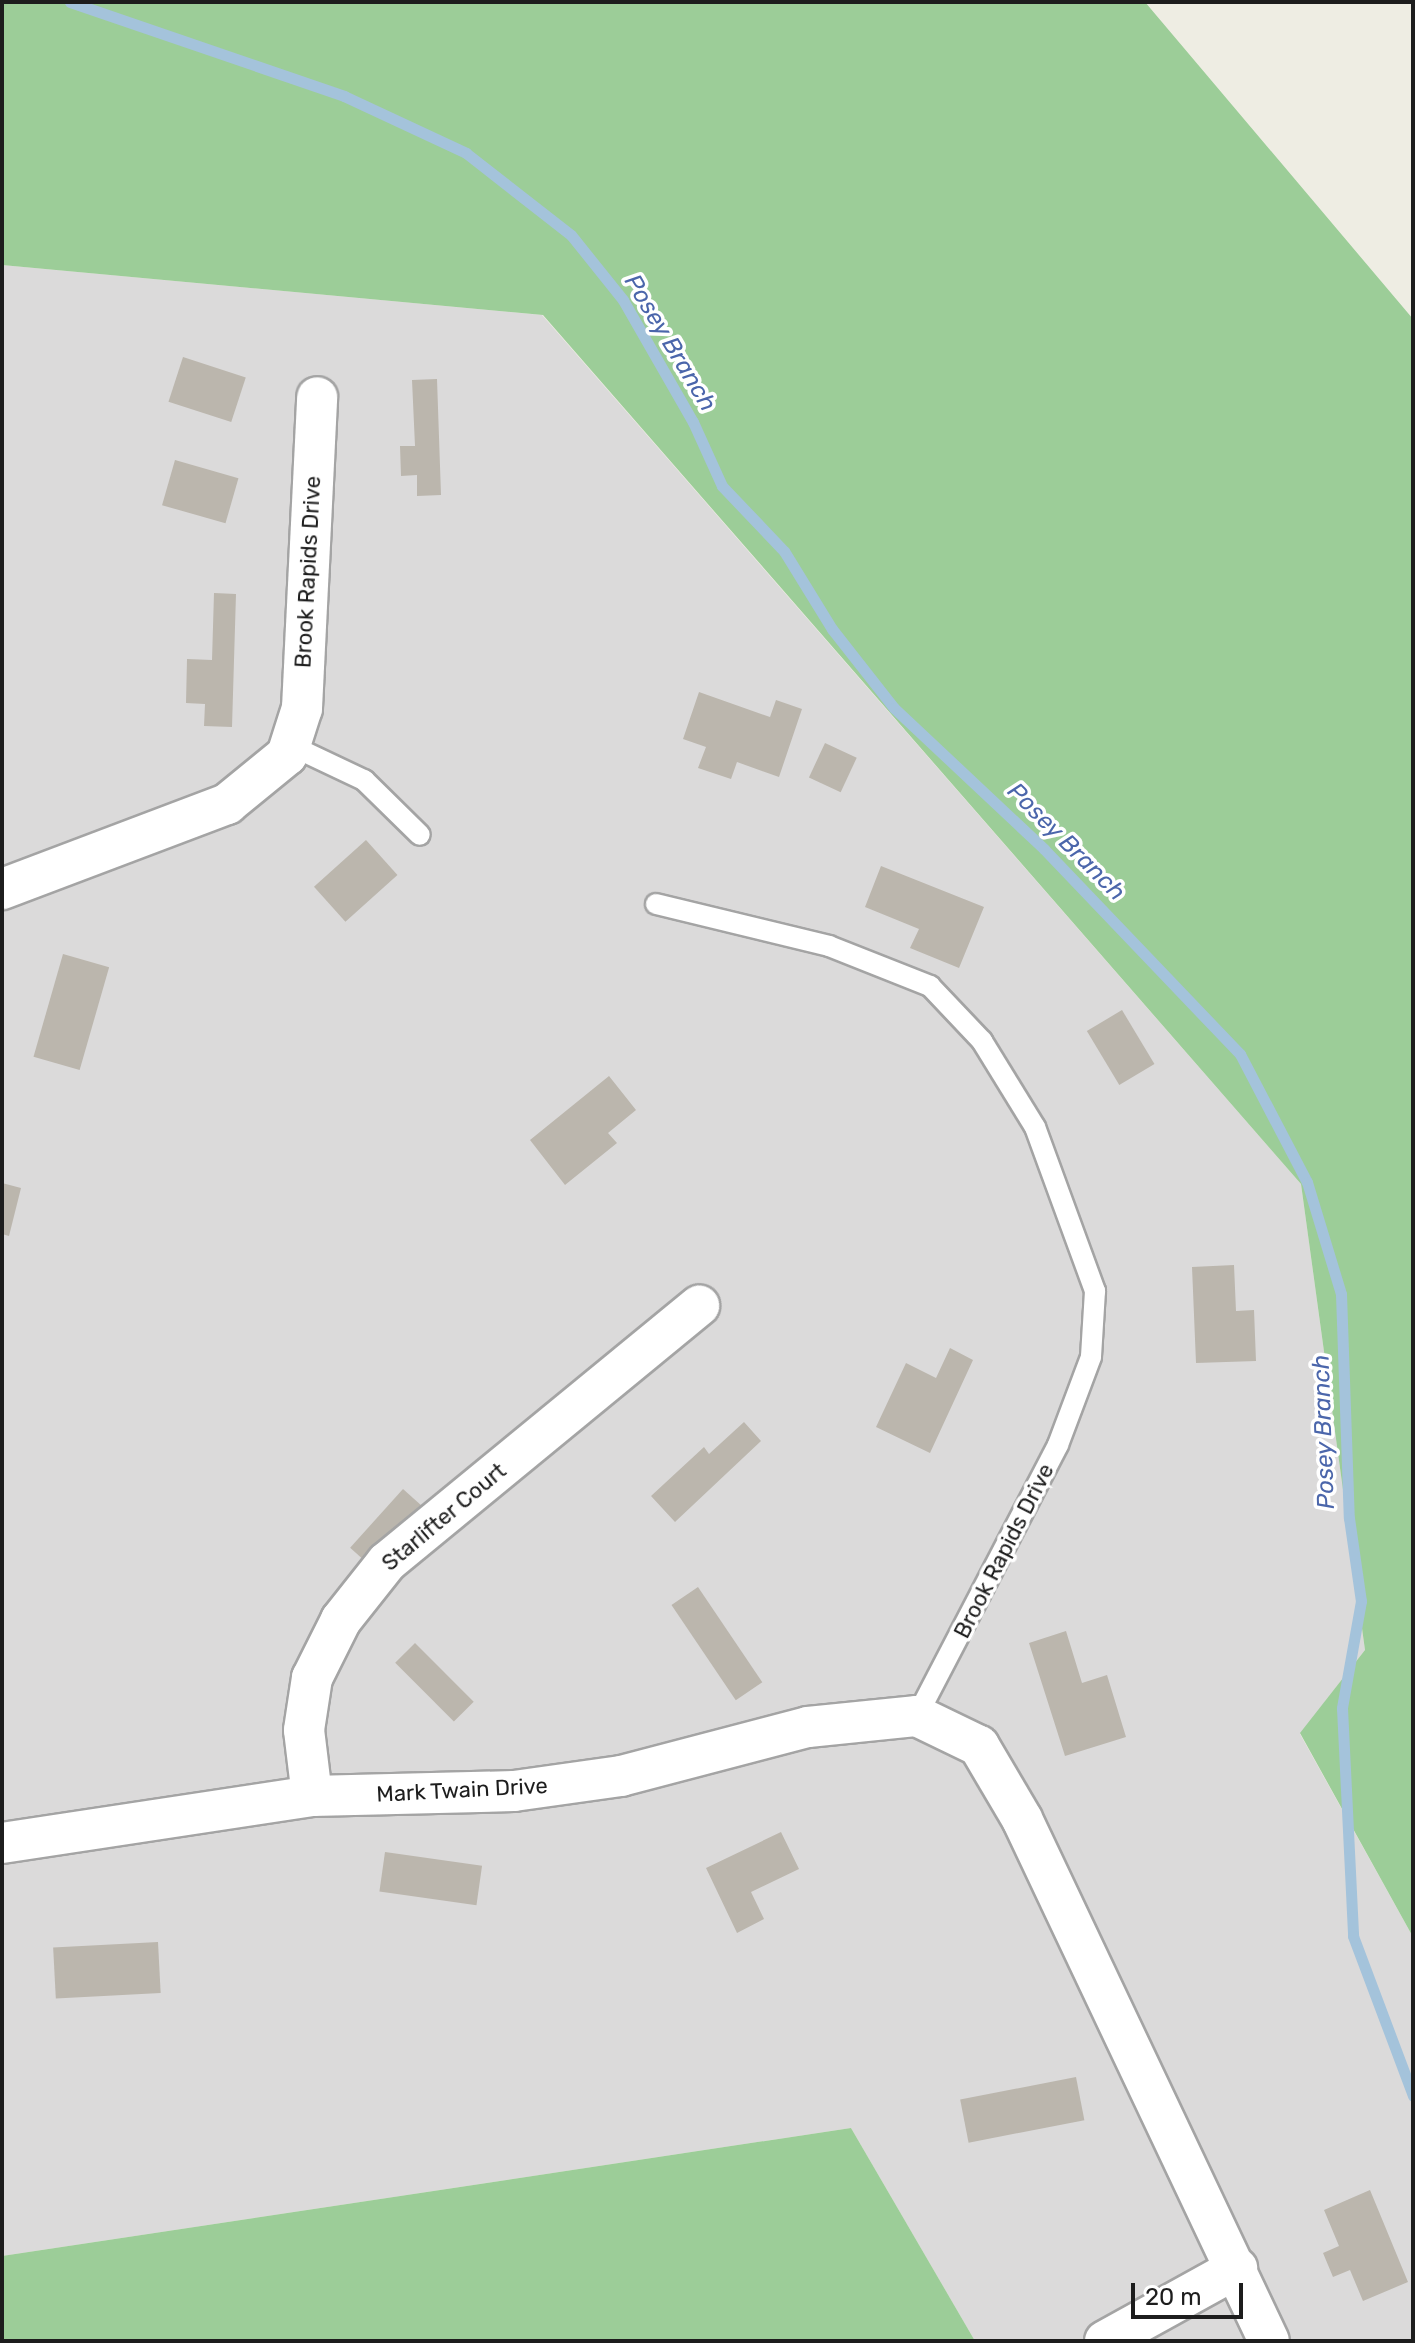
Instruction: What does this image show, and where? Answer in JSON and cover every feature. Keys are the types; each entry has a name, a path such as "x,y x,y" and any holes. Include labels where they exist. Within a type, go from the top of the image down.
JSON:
{"street":[{"name":"Brook Rapids Drive","path":"2,889 227,804 269,775 292,746 302,708 317,397"},
{"name":"Starlifter Court","path":"312,1796 304,1730 312,1678 341,1620 387,1562 699,1306"},
{"name":"Mark Twain Drive","path":"2,1843 312,1796 514,1791 621,1776 808,1727 917,1716"},
{"path":"917,1716 979,1746 1022,1819 1269,2341"},
{"path":"1105,2341 1237,2268"}],"lane":[{"path":"292,746 364,780 420,835"},
{"name":"Brook Rapids Drive","path":"656,904 829,946 930,986 982,1041 1035,1127 1095,1291 1091,1357 1058,1445 917,1716"}],"shaded area":[{"path":"2,265 542,315 1301,1184 1365,1650 1300,1734 1413,1937 1413,2341 975,2341 851,2128 2,2256"}],"green space":[{"path":"2,2 1145,2 1413,319 1413,1937 1300,1733 1365,1650 1301,1184 543,315 2,265"},
{"path":"851,2128 975,2341 2,2341 2,2256"}],"building":[{"path":"183,357 246,377 231,422 168,402"},
{"path":"437,379 441,495 417,496 417,475 401,476 400,446 415,446 412,380"},
{"path":"175,460 238,478 225,523 162,505"},
{"path":"214,593 236,594 232,727 204,726 205,704 186,703 187,659 212,660"},
{"path":"699,692 770,717 776,700 802,709 779,777 737,762 731,779 698,768 706,747 683,739"},
{"path":"825,743 857,758 841,792 809,777"},
{"path":"366,840 397,875 345,922 314,887"},
{"path":"881,866 984,907 959,968 910,948 919,929 865,907"},
{"path":"63,954 109,967 80,1070 34,1057"},
{"path":"1122,1010 1154,1064 1119,1085 1087,1031"},
{"path":"609,1076 636,1110 608,1133 617,1143 565,1185 530,1140"},
{"path":"2,1183 21,1188 9,1236 2,1234"},
{"path":"1234,1265 1236,1311 1254,1310 1256,1361 1196,1363 1192,1267"},
{"path":"950,1348 973,1360 930,1453 876,1427 906,1363 936,1378"},
{"path":"744,1422 761,1441 675,1522 651,1496 704,1447 709,1454"},
{"path":"403,1489 423,1507 370,1566 350,1548"},
{"path":"698,1587 762,1682 736,1700 671,1605"},
{"path":"1066,1631 1082,1683 1107,1675 1126,1737 1065,1756 1029,1643"},
{"path":"415,1643 474,1702 454,1721 395,1663"},
{"path":"781,1832 799,1869 751,1892 764,1919 737,1933 706,1868"},
{"path":"385,1852 482,1866 476,1905 379,1892"},
{"path":"158,1942 161,1993 56,1998 53,1947"},
{"path":"1076,2077 1084,2120 969,2143 960,2100"},
{"path":"1370,2190 1408,2282 1363,2301 1350,2270 1333,2277 1323,2253 1339,2246 1324,2210"}],"waterway":[{"name":"Posey Branch","path":"70,2 344,96 466,153 571,235 623,300 693,422 722,486 784,551 832,629 894,708 1044,849 1240,1054 1307,1182 1341,1294 1349,1518 1361,1601 1342,1708 1353,1936 1413,2096"}]}
